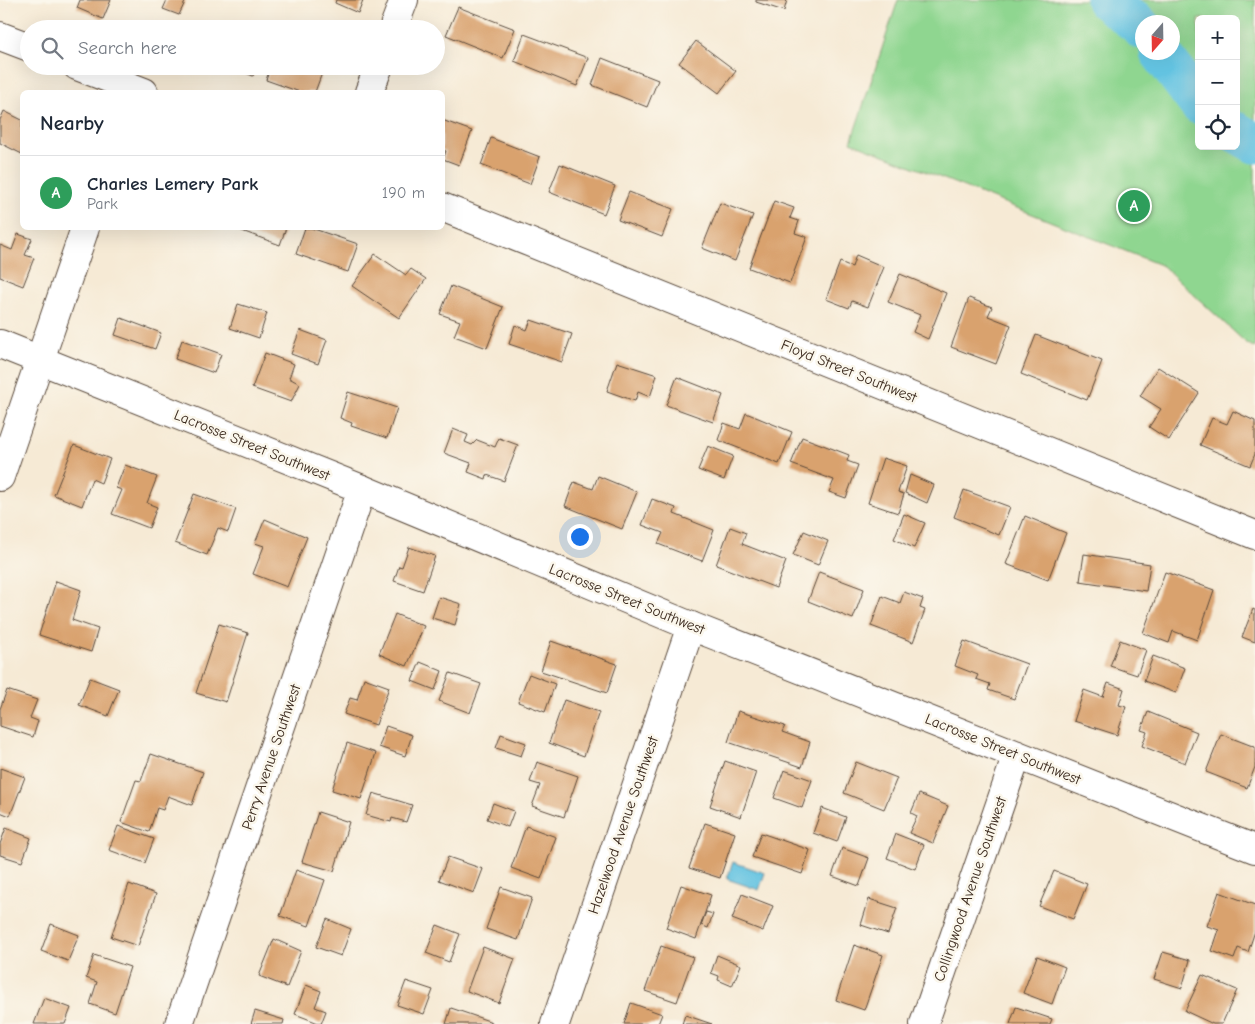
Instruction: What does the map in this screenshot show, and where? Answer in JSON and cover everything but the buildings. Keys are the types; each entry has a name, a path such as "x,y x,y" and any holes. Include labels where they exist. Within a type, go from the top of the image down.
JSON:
{"street":[{"path":"396,20 404,0"},
{"path":"0,36 20,44"},
{"path":"98,75 134,90"},
{"path":"370,90 376,75"},
{"name":"Floyd Street Southwest","path":"445,208 1255,535"},
{"path":"0,477 84,230"},
{"name":"Lacrosse Street Southwest","path":"0,344 362,489 692,626 1255,849"},
{"name":"Perry Avenue Southwest","path":"179,1024 362,489"},
{"name":"Hazelwood Avenue Southwest","path":"555,1024 692,626"},
{"name":"Collingwood Avenue Southwest","path":"924,1024 1017,755"}],"green space":[{"path":"898,0 1255,0 1255,348 1245,342 1163,266 851,142"}],"water":[{"path":"733,862 765,873 759,890 727,879"}],"waterway":[{"path":"1106,0 1135,22"},
{"path":"1166,60 1195,99"},
{"path":"1240,134 1255,143"}],"place":[{"name":"Charles Lemery Park","path":"1134,206"}]}
